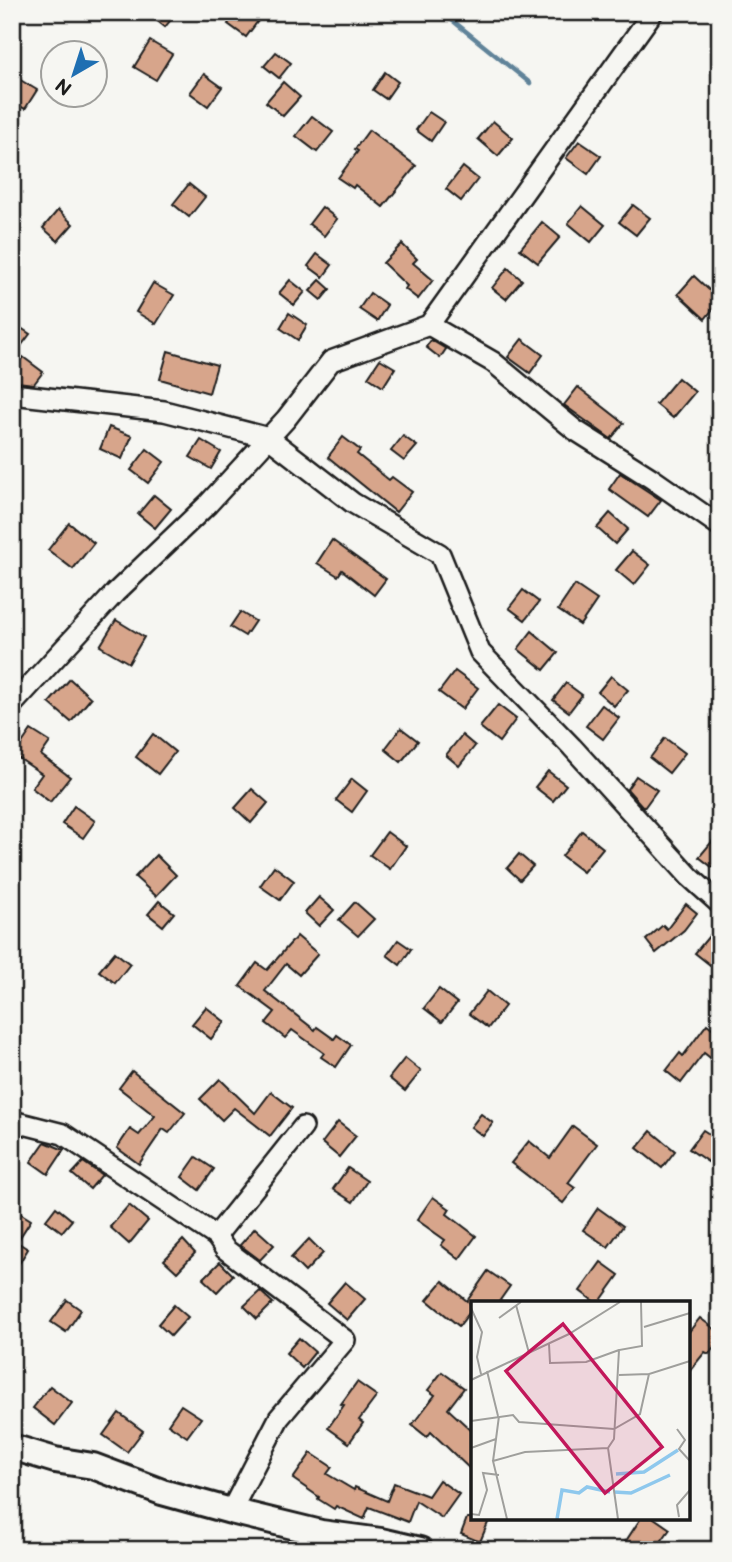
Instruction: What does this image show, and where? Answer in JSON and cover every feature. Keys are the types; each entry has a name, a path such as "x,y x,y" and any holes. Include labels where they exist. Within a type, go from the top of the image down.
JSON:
{"main road":[{"path":"12,1447 55,1460 93,1466 162,1492 231,1511 321,1533 381,1541 420,1550"}],"street":[{"path":"12,705 115,593 208,504 269,438 331,360 429,325 653,12"},
{"path":"429,325 493,362 575,430 720,526"},
{"path":"12,394 164,411 269,438 354,503 440,554 480,652 572,747 691,877 720,904"},
{"path":"12,1121 63,1133 216,1236 225,1249 345,1340 279,1418 231,1511"},
{"path":"216,1236 303,1127"}],"building":[{"path":"146,12 177,12 165,27"},
{"path":"237,12 255,12 261,17 246,37 228,24"},
{"path":"150,41 172,54 156,80 134,67"},
{"path":"276,52 291,63 279,78 264,66"},
{"path":"385,72 398,82 386,99 373,90"},
{"path":"204,74 222,87 208,106 190,93"},
{"path":"12,75 37,90 25,109 12,102"},
{"path":"283,82 300,97 283,116 266,102"},
{"path":"429,112 444,122 431,141 416,130"},
{"path":"312,116 333,132 317,152 296,136"},
{"path":"493,121 513,138 498,156 478,139"},
{"path":"369,130 416,166 383,207 355,185 353,188 338,178 358,151 355,149"},
{"path":"579,141 601,156 588,174 566,158"},
{"path":"463,167 478,179 461,201 446,189"},
{"path":"189,184 205,197 189,217 173,204"},
{"path":"633,205 650,218 636,235 619,222"},
{"path":"582,206 605,225 591,242 568,223"},
{"path":"322,207 337,219 324,236 309,224"},
{"path":"58,210 73,224 58,241 43,228"},
{"path":"542,222 560,237 538,263 520,249"},
{"path":"402,244 417,259 413,263 433,280 418,299 405,289 407,286 383,263"},
{"path":"317,254 332,265 323,277 308,266"},
{"path":"508,268 522,280 506,299 492,288"},
{"path":"694,276 720,300 705,319 678,294"},
{"path":"290,280 305,292 294,305 279,293"},
{"path":"320,280 330,289 321,300 310,291"},
{"path":"153,283 174,295 156,324 136,312"},
{"path":"370,293 387,305 377,321 359,309"},
{"path":"289,313 307,325 298,340 280,328"},
{"path":"12,322 30,334 12,358"},
{"path":"522,339 543,355 530,373 508,357"},
{"path":"431,340 446,349 440,358 426,347"},
{"path":"168,351 217,365 209,393 160,379"},
{"path":"23,357 43,372 34,384 12,379 12,371"},
{"path":"380,359 395,368 383,387 368,377"},
{"path":"678,378 695,392 673,418 656,404"},
{"path":"578,387 624,423 611,439 564,405"},
{"path":"109,427 132,436 122,459 100,449"},
{"path":"403,436 417,446 404,461 391,451"},
{"path":"343,437 360,450 357,454 389,480 392,477 412,492 396,512 328,457"},
{"path":"201,440 221,452 211,469 190,457"},
{"path":"147,449 164,462 148,483 131,470"},
{"path":"620,473 661,500 648,517 609,489"},
{"path":"154,495 171,509 155,528 138,514"},
{"path":"610,513 628,529 615,544 597,528"},
{"path":"69,523 94,543 73,569 48,550"},
{"path":"332,540 386,579 374,595 342,570 338,576 317,563"},
{"path":"632,551 650,565 634,585 616,570"},
{"path":"575,585 597,600 580,625 558,610"},
{"path":"523,590 539,602 525,620 509,608"},
{"path":"240,612 255,621 245,636 230,627"},
{"path":"116,620 144,637 129,663 100,646"},
{"path":"532,631 558,653 544,670 518,649"},
{"path":"455,671 478,688 462,709 439,692"},
{"path":"611,676 628,690 614,706 598,692"},
{"path":"70,679 91,698 71,722 49,703"},
{"path":"566,683 582,695 569,712 553,700"},
{"path":"498,705 516,719 499,742 480,727"},
{"path":"602,705 619,718 603,739 586,726"},
{"path":"401,728 418,741 401,762 385,749"},
{"path":"31,730 50,742 41,755 70,777 50,802 32,788 42,774 14,755"},
{"path":"153,734 175,752 158,774 136,757"},
{"path":"462,735 475,746 459,766 446,755"},
{"path":"665,738 685,753 669,773 650,758"},
{"path":"548,771 566,785 553,801 535,787"},
{"path":"636,776 657,790 644,808 627,789"},
{"path":"352,779 367,791 352,812 336,800"},
{"path":"252,789 268,803 251,823 235,808"},
{"path":"74,806 95,821 83,838 62,824"},
{"path":"582,831 603,848 583,872 562,856"},
{"path":"387,832 406,846 390,869 370,855"},
{"path":"720,832 720,857 712,867 699,857"},
{"path":"519,854 533,866 520,880 507,868"},
{"path":"156,855 176,875 156,896 135,877"},
{"path":"274,866 294,881 280,900 260,886"},
{"path":"319,897 334,910 319,926 305,913"},
{"path":"159,901 174,913 163,926 148,914"},
{"path":"355,902 374,919 358,936 339,920"},
{"path":"686,904 697,913 684,930 656,953 646,940 663,925 667,929"},
{"path":"297,936 318,954 299,975 286,964 265,991 315,1030 317,1027 334,1039 337,1035 351,1045 336,1067 321,1057 324,1053 292,1030 285,1038 266,1023 275,1012 240,986 257,963 267,970"},
{"path":"709,936 720,945 720,961 714,968 695,953"},
{"path":"398,940 411,949 400,965 387,955"},
{"path":"115,952 130,964 115,983 99,971"},
{"path":"439,989 457,1003 442,1022 424,1008"},
{"path":"487,991 505,1006 488,1028 469,1014"},
{"path":"206,1007 225,1022 211,1039 192,1024"},
{"path":"707,1024 720,1034 720,1051 713,1060 704,1053 681,1083 666,1071 680,1053 683,1056"},
{"path":"405,1058 421,1071 405,1091 389,1078"},
{"path":"132,1071 185,1113 169,1133 163,1129 139,1164 117,1148 130,1129 139,1135 155,1116 119,1088"},
{"path":"220,1079 255,1113 271,1092 292,1108 270,1136 234,1108 222,1120 200,1099"},
{"path":"481,1114 493,1123 483,1136 471,1127"},
{"path":"338,1122 356,1136 339,1157 322,1143"},
{"path":"573,1126 597,1144 568,1183 575,1188 563,1203 511,1163 529,1141 550,1158"},
{"path":"703,1130 720,1141 708,1162 689,1149"},
{"path":"651,1131 675,1151 662,1168 637,1148"},
{"path":"45,1142 64,1150 48,1174 31,1162"},
{"path":"196,1157 214,1169 199,1190 182,1177"},
{"path":"83,1162 102,1175 90,1189 72,1174"},
{"path":"348,1168 367,1181 353,1202 333,1189"},
{"path":"433,1197 450,1209 447,1214 476,1236 459,1259 441,1245 445,1240 417,1220"},
{"path":"129,1205 148,1221 129,1244 110,1227"},
{"path":"56,1207 72,1220 62,1232 46,1220"},
{"path":"12,1208 31,1220 17,1242 28,1249 12,1275"},
{"path":"598,1208 623,1226 608,1247 583,1230"},
{"path":"255,1228 274,1245 260,1260 240,1245"},
{"path":"309,1239 323,1253 305,1272 291,1258"},
{"path":"183,1240 195,1253 177,1272 164,1260"},
{"path":"220,1262 233,1275 217,1292 203,1279"},
{"path":"601,1262 619,1275 600,1301 593,1301 580,1291"},
{"path":"488,1271 510,1286 499,1301 471,1301 471,1311 459,1326 427,1300 443,1281 467,1301"},
{"path":"345,1282 365,1299 347,1320 327,1303"},
{"path":"260,1291 273,1303 257,1319 244,1306"},
{"path":"67,1300 81,1310 66,1332 51,1322"},
{"path":"174,1305 188,1317 171,1336 158,1324"},
{"path":"700,1318 720,1333 720,1339 709,1354 705,1352 690,1371 690,1330"},
{"path":"299,1338 315,1352 302,1368 286,1353"},
{"path":"442,1372 464,1388 448,1409 471,1430 471,1470 431,1432 427,1437 412,1425 435,1395 428,1390"},
{"path":"357,1382 377,1396 359,1420 363,1423 349,1443 328,1428"},
{"path":"50,1386 72,1403 55,1425 33,1408"},
{"path":"181,1405 201,1418 187,1437 168,1424"},
{"path":"119,1413 143,1431 127,1452 103,1435"},
{"path":"311,1453 332,1467 327,1474 354,1490 355,1487 387,1501 394,1483 428,1496 439,1480 459,1494 442,1518 416,1501 408,1522 369,1507 364,1519 336,1506 334,1509 293,1479"},
{"path":"467,1518 489,1520 480,1542 461,1534"},
{"path":"640,1520 657,1520 670,1529 655,1550 620,1550"}],"waterway":[{"path":"442,12 530,83"}]}
